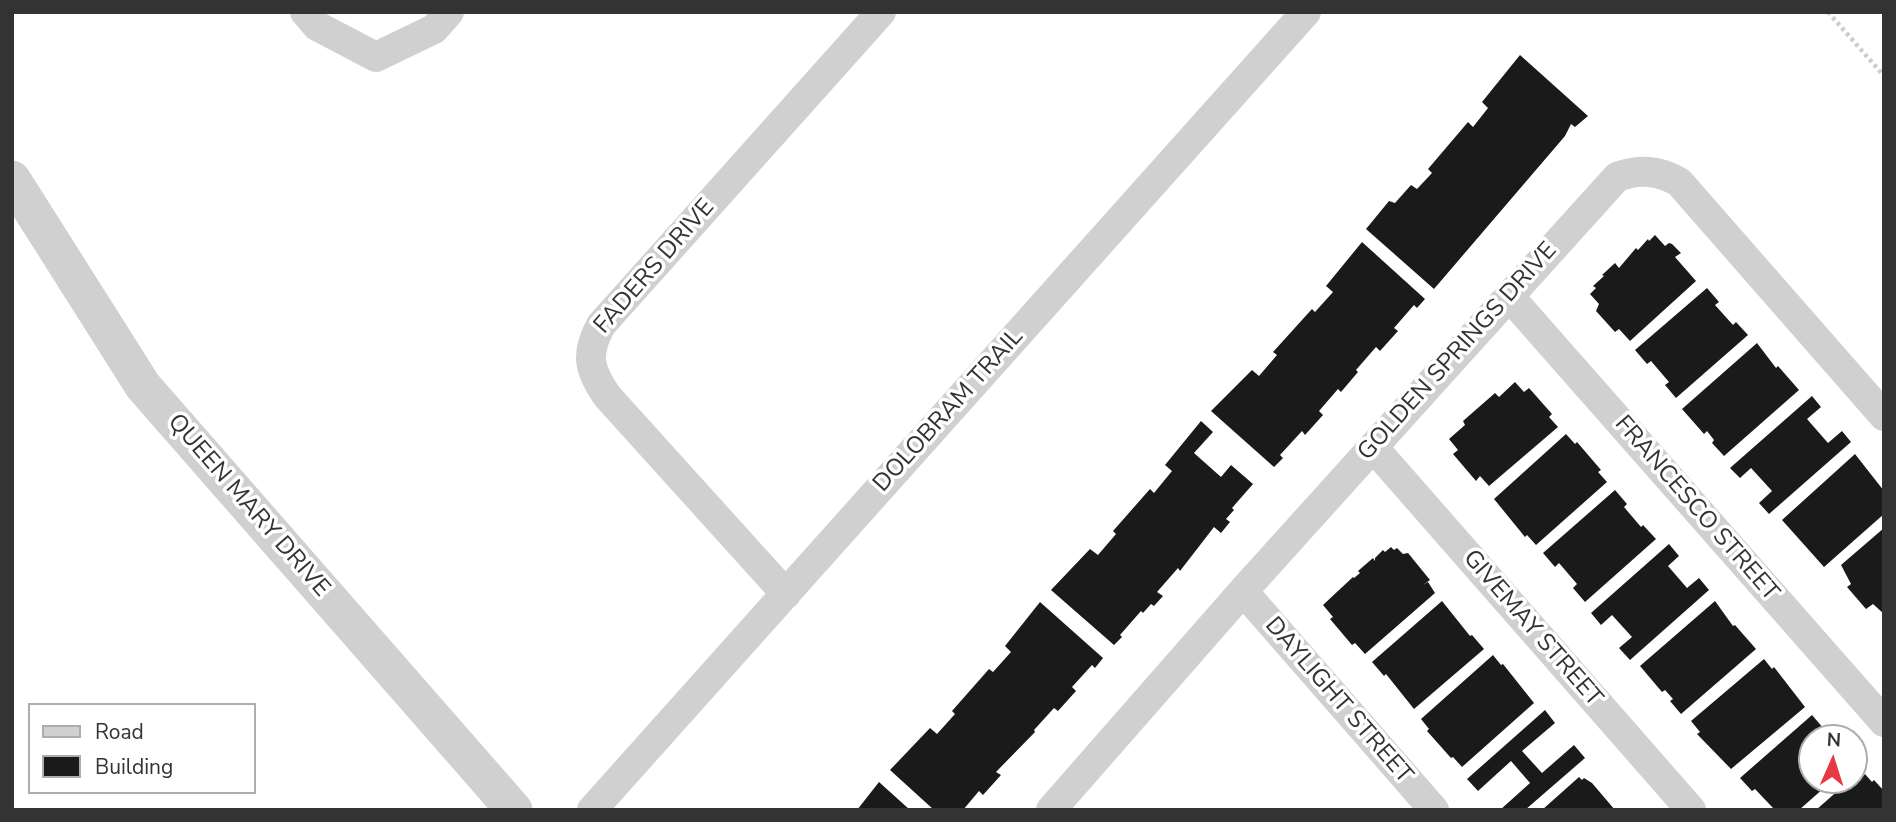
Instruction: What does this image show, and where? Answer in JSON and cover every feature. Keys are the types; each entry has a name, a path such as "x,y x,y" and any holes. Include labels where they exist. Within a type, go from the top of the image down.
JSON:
{"street":[{"path":"305,12 317,26 376,57 434,29 449,12"},
{"name":"FADERS DRIVE","path":"786,594 607,397 597,382 591,363 591,343 601,325 881,12"},
{"name":"DOLOBRAM TRAIL","path":"592,810 1306,12"},
{"name":"GOLDEN SPRINGS DRIVE","path":"1051,810 1243,592 1617,177 1645,170 1666,174 1679,183 1884,415"},
{"name":"QUEEN MARY DRIVE","path":"12,179 143,386 514,810"},
{"name":"FRANCESCO STREET","path":"1509,296 1884,722"},
{"name":"GIVEMAY STREET","path":"1373,447 1691,810"},
{"name":"DAYLIGHT STREET","path":"1243,592 1434,810"}],"path":[{"path":"1828,12 1884,76"}],"building":[{"path":"1520,55 1588,116 1575,127 1571,124 1565,136 1434,289 1366,229 1389,201 1395,203 1411,185 1417,189 1432,173 1428,169 1468,122 1473,127 1488,108 1482,102"},
{"path":"1655,235 1665,246 1672,244 1681,253 1675,257 1696,281 1630,341 1619,329 1615,332 1596,311 1599,304 1590,294 1596,288 1593,286 1615,263 1619,268 1636,248 1638,250"},
{"path":"1362,242 1425,299 1417,308 1414,305 1394,328 1398,331 1380,351 1376,347 1341,392 1338,389 1319,411 1323,415 1305,435 1302,431 1280,455 1283,458 1274,467 1211,411 1252,370 1259,376 1277,355 1273,352 1312,309 1315,312 1333,292 1326,286"},
{"path":"1707,288 1719,302 1715,305 1733,325 1736,322 1748,335 1676,398 1665,385 1669,382 1651,361 1647,364 1635,350"},
{"path":"1757,343 1776,368 1778,366 1799,390 1724,456 1712,443 1714,440 1707,431 1704,434 1682,409"},
{"path":"1515,382 1524,392 1529,388 1552,414 1549,417 1558,427 1489,486 1480,476 1476,481 1453,454 1458,450 1449,439 1465,425 1463,421 1495,393 1499,397"},
{"path":"1812,396 1821,407 1807,419 1828,443 1842,431 1851,442 1769,514 1759,503 1772,491 1751,468 1740,478 1730,468"},
{"path":"1201,421 1213,432 1194,453 1221,477 1231,465 1253,484 1232,508 1234,510 1226,519 1230,522 1221,533 1214,527 1180,571 1178,568 1157,592 1163,596 1154,606 1151,604 1143,613 1141,611 1114,645 1051,590 1090,549 1098,555 1116,534 1113,531 1150,489 1154,493 1172,471 1165,465"},
{"path":"1566,434 1575,444 1577,442 1601,470 1598,472 1607,482 1536,545 1527,535 1525,537 1494,499"},
{"path":"1855,454 1884,491 1884,514 1824,567 1782,520"},
{"path":"1615,490 1627,504 1624,507 1641,527 1643,525 1656,539 1585,602 1573,588 1577,584 1559,563 1555,567 1543,553"},
{"path":"1884,528 1884,614 1873,604 1866,609 1847,587 1851,584 1841,565"},
{"path":"1669,544 1679,556 1668,566 1687,588 1699,578 1709,590 1630,660 1619,648 1632,637 1612,615 1601,625 1591,613"},
{"path":"1391,547 1394,550 1397,548 1403,554 1408,553 1430,580 1423,585 1428,582 1435,593 1365,654 1355,643 1352,645 1330,619 1333,617 1323,605 1373,558 1375,561 1383,550 1385,552"},
{"path":"1442,601 1484,649 1414,709 1386,674 1384,676 1372,662"},
{"path":"1715,601 1733,626 1735,625 1756,649 1681,714 1670,701 1673,699 1665,690 1662,692 1640,666"},
{"path":"1040,602 1103,658 1095,668 1092,665 1072,687 1076,691 1058,711 1054,708 996,772 1001,775 983,795 979,791 963,810 934,810 890,770 930,728 937,734 955,714 952,711 989,669 993,672 1011,652 1005,646"},
{"path":"1493,655 1534,703 1462,767 1427,731 1429,729 1421,719"},
{"path":"1764,659 1772,669 1774,667 1805,707 1731,769 1697,734 1700,732 1691,721"},
{"path":"1545,710 1555,723 1522,751 1542,773 1574,745 1585,758 1525,810 1500,810 1530,783 1511,761 1478,791 1467,779"},
{"path":"1812,715 1820,724 1802,724"},
{"path":"1798,727 1798,794 1817,794 1799,810 1771,810 1773,808 1755,789 1752,791 1740,778"},
{"path":"1579,777 1592,783 1615,810 1542,810"},
{"path":"1868,777 1884,791 1884,810 1816,810 1834,794 1868,794"},
{"path":"879,782 910,810 857,810"}]}
